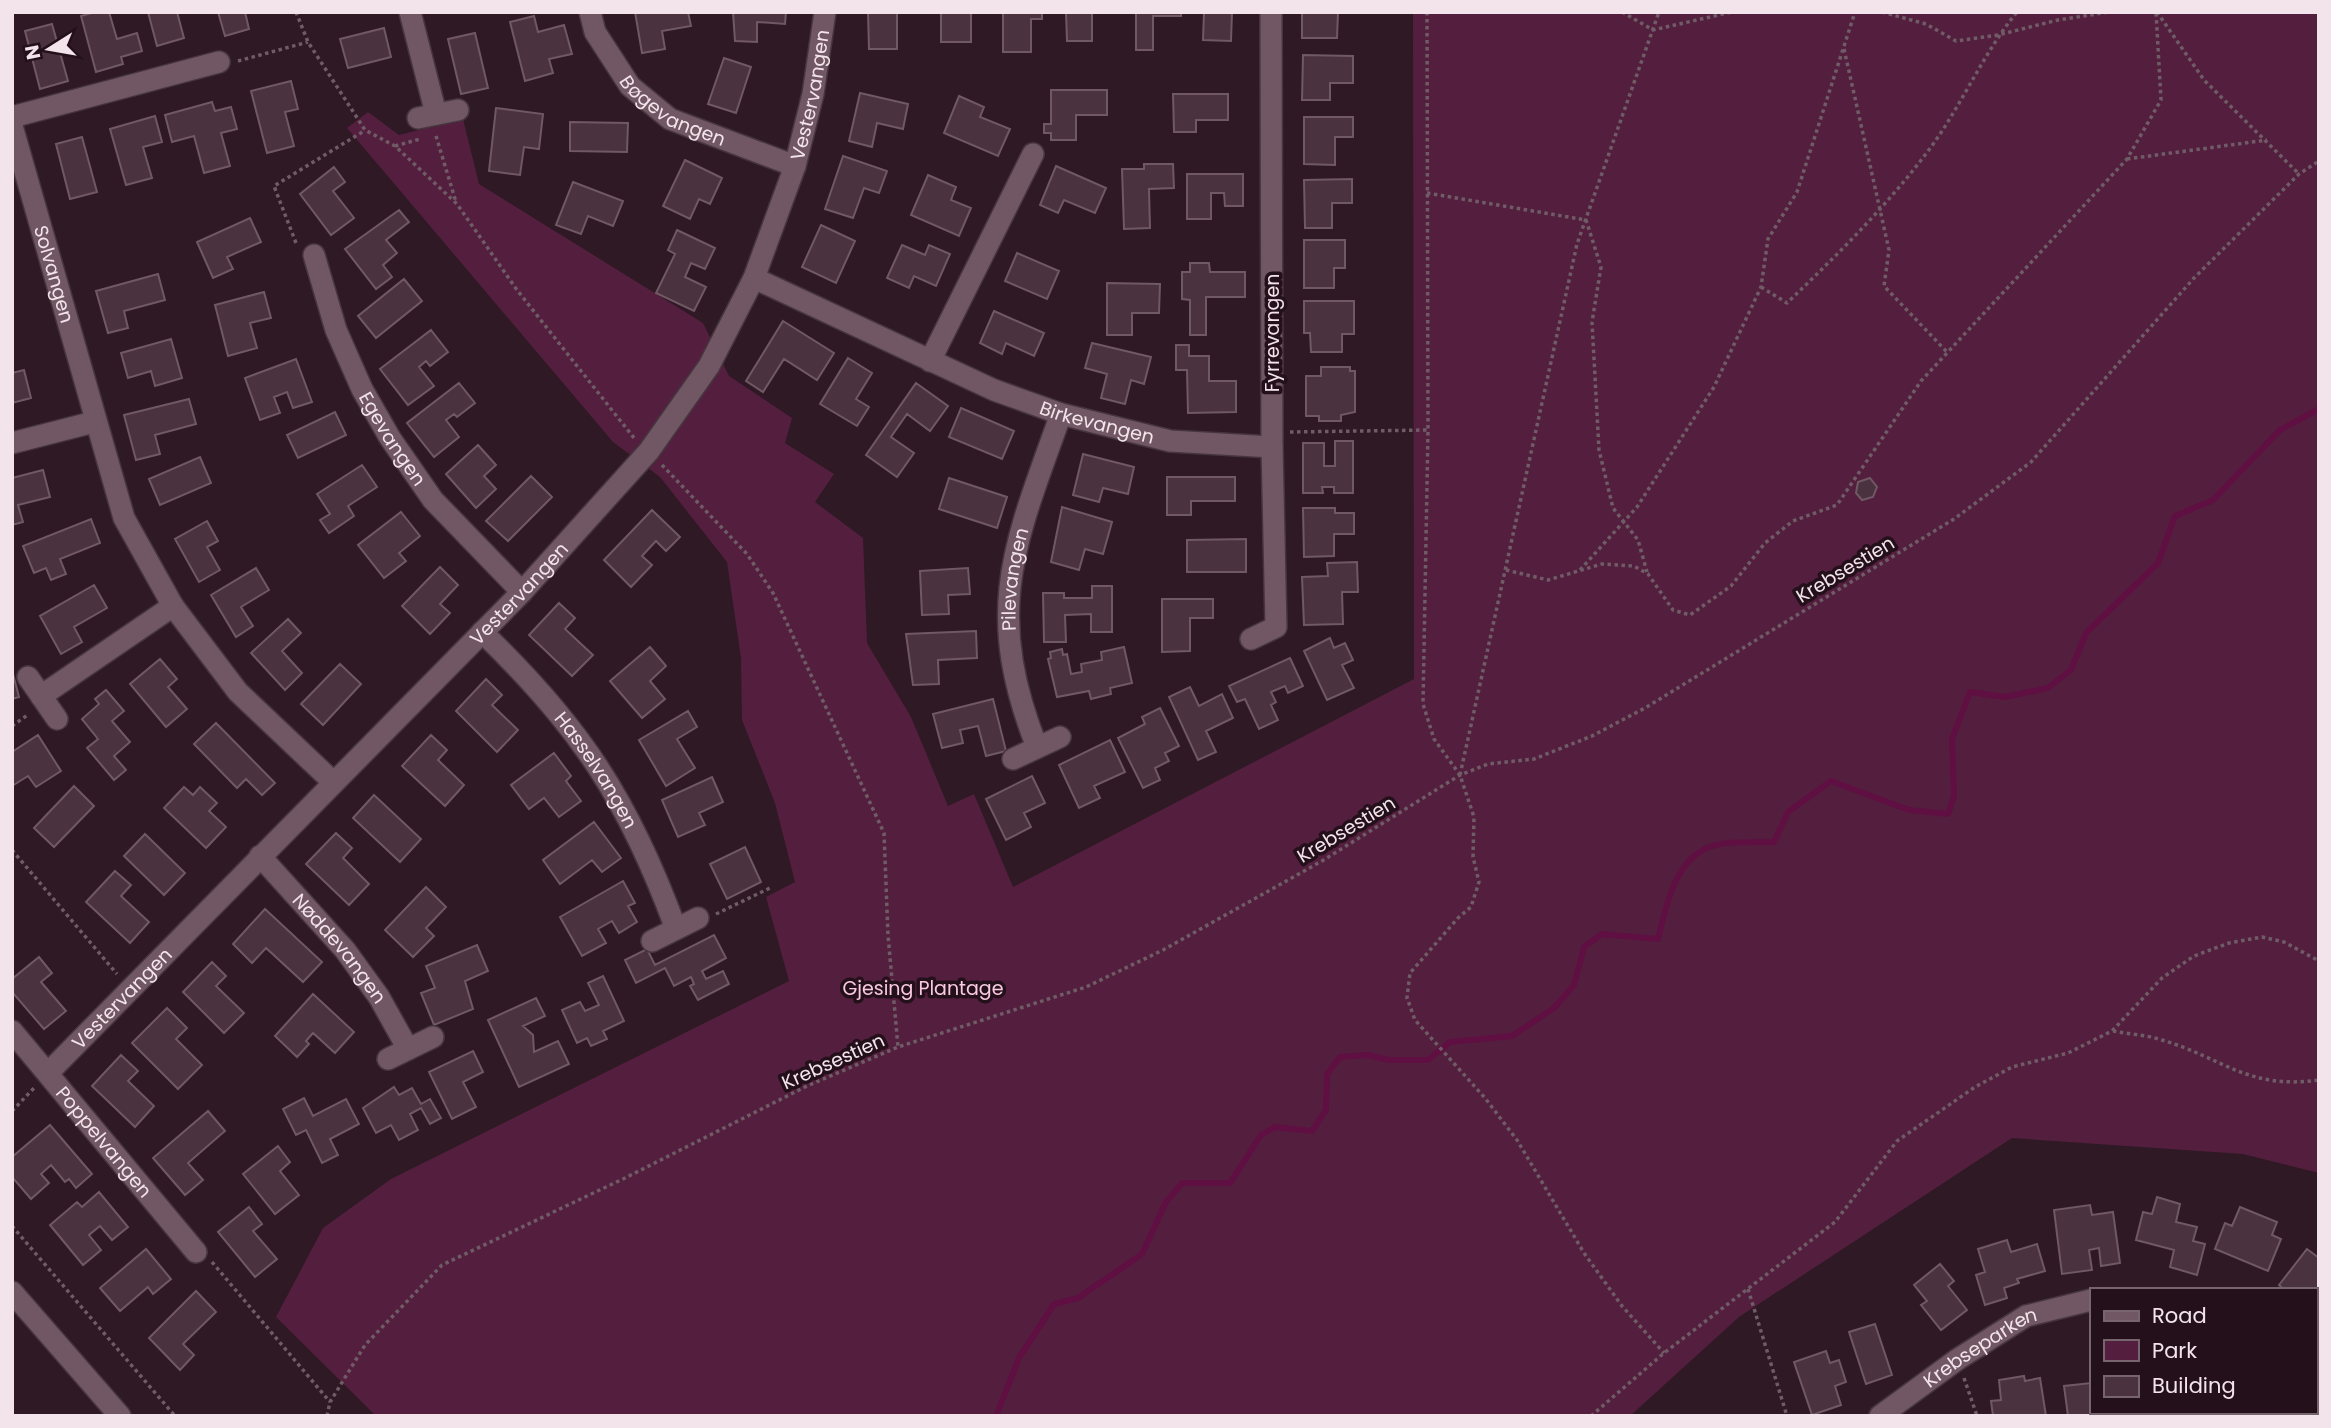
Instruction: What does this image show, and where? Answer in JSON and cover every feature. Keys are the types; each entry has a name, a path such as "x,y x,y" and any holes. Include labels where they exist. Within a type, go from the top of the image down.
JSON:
{"street":[{"path":"410,12 430,123 458,110"},
{"name":"Bøgevangen","path":"590,12 595,32 630,86 670,119 795,166"},
{"name":"Vestervangen","path":"48,1073 332,781 522,592 649,451 709,366 754,278 795,166 813,94 825,12"},
{"name":"Fyrrevangen","path":"1251,639 1276,627 1272,447 1271,12"},
{"path":"12,117 219,62"},
{"name":"Solvangen","path":"12,126 94,422 124,518 173,606 238,691 332,781"},
{"path":"930,361 1034,154"},
{"name":"Egevangen","path":"314,255 335,330 362,389 390,438 433,500 522,592"},
{"name":"Birkevangen","path":"754,278 994,390 1061,414 1170,441 1272,447"},
{"name":"Pilevangen","path":"1037,747 1017,691 1010,656 1007,608 1012,561 1024,515 1061,414"},
{"path":"12,443 94,422"},
{"path":"41,696 173,606"},
{"name":"Hasselvangen","path":"482,632 534,682 580,737 619,797 651,862 676,929"},
{"path":"29,677 57,719"},
{"path":"1013,759 1059,737"},
{"name":"Nøddevangen","path":"260,856 345,950 379,997 408,1049"},
{"path":"652,941 698,918"},
{"name":"Poppelvangen","path":"12,1031 196,1252"},
{"path":"388,1059 433,1037"},
{"path":"12,1292 120,1416"},
{"name":"Krebseparken","path":"1880,1416 1958,1359 2026,1316 2090,1300"}],"path":[{"path":"296,12 308,42 365,130 395,146 457,204 517,290 630,435 649,451 747,554 773,593 884,833 888,935 898,1047"},
{"path":"1427,12 1428,430 1423,704 1434,739 1460,775 1474,817 1473,857 1479,882 1471,907 1410,973 1407,998 1415,1020 1485,1097 1517,1140 1584,1253 1622,1306 1664,1353"},
{"path":"1622,12 1653,30 1732,12"},
{"path":"1460,775 1577,244 1659,12"},
{"path":"1579,572 1637,506 1714,387 1760,287 1768,239 1797,192 1855,12"},
{"path":"1882,12 1926,24 1956,41 2109,12"},
{"path":"1760,287 1787,303 1846,247 1925,155 1998,35 2017,12"},
{"path":"1586,220 1601,267 1592,322 1599,450 1613,508 1638,540 1648,574 1673,610 1690,615 1731,586 1765,543 1793,521 1838,505 1921,381 2127,159 2161,100 2157,12"},
{"path":"2157,12 2204,79 2299,174"},
{"path":"219,62 230,64 308,42"},
{"path":"1844,47 1889,250 1884,286 1947,352"},
{"path":"395,146 430,123 457,204"},
{"path":"314,255 299,251 274,186 365,130"},
{"path":"2127,159 2267,140"},
{"name":"Krebsestien","path":"327,1416 330,1402 365,1345 442,1265 625,1178 807,1086 898,1047 1086,987 1163,950 1322,861 1460,775 1488,764 1534,759 1592,736 1645,708 1954,519 2031,462 2194,278 2299,174 2319,161"},
{"path":"1427,193 1586,220"},
{"path":"1272,447 1288,432 1428,430"},
{"path":"1506,570 1548,580 1602,564 1634,566 1648,574"},
{"path":"12,850 129,989"},
{"path":"698,918 702,920 770,888"},
{"path":"1591,1416 1664,1353 1835,1222 1896,1141 1975,1087 2012,1067 2068,1054 2112,1031 2162,978 2194,956 2229,943 2262,937 2284,942 2319,961"},
{"path":"2112,1031 2162,1040 2227,1069 2262,1081 2297,1083 2319,1080"},
{"path":"12,1111 48,1073"},
{"path":"12,1226 175,1416"},
{"path":"196,1252 208,1257 330,1402"},
{"path":"1748,1289 1787,1416"},
{"path":"1958,1359 1977,1416"}],"green space":[{"name":"Gjesing Plantage","path":"1413,12 2319,12 2319,1173 2243,1154 2012,1138 1739,1317 1630,1416 376,1416 276,1317 323,1228 391,1179 789,981 766,897 795,882 775,803 742,720 741,658 727,562 660,477 613,442 347,128 368,112 399,135 463,119 479,184 703,323 729,376 792,418 785,443 834,474 815,502 863,538 867,643 911,717 948,806 974,794 1013,887 1414,679"}],"building":[{"path":"109,12 117,39 137,33 142,51 121,57 123,64 96,72 81,16"},
{"path":"148,12 177,12 184,38 157,46"},
{"path":"218,12 245,12 249,29 225,36"},
{"path":"635,12 688,12 691,26 662,31 665,49 642,53"},
{"path":"733,12 786,12 785,24 757,22 757,42 735,41"},
{"path":"868,12 897,12 897,49 869,49"},
{"path":"941,12 971,12 971,42 941,42"},
{"path":"1003,12 1042,12 1042,19 1031,19 1031,52 1003,52"},
{"path":"1066,12 1092,12 1092,41 1067,41"},
{"path":"1136,12 1181,12 1181,16 1153,16 1153,50 1136,50"},
{"path":"1204,12 1232,12 1231,41 1203,40"},
{"path":"1302,12 1338,12 1337,38 1302,38"},
{"path":"534,16 538,32 564,25 572,54 549,59 553,73 525,81 510,22"},
{"path":"52,24 68,81 40,89 25,31"},
{"path":"384,28 391,57 348,68 340,39"},
{"path":"475,33 488,88 461,94 448,39"},
{"path":"1303,55 1353,56 1353,83 1330,83 1330,100 1302,100"},
{"path":"724,58 751,67 736,113 708,104"},
{"path":"291,81 298,109 285,112 294,146 267,153 251,91"},
{"path":"1051,90 1107,90 1107,115 1076,115 1076,140 1051,140 1051,133 1044,133 1044,124 1051,124"},
{"path":"860,93 908,104 903,129 877,123 872,147 849,141"},
{"path":"1173,94 1228,94 1228,120 1196,120 1196,132 1174,132"},
{"path":"959,96 984,107 980,117 1010,129 998,156 944,133"},
{"path":"212,102 215,111 231,107 237,129 221,133 230,166 204,173 194,136 172,142 165,115"},
{"path":"496,108 543,114 539,149 524,147 520,175 489,171"},
{"path":"155,116 162,142 143,147 152,178 126,185 110,129"},
{"path":"1304,117 1353,117 1353,137 1335,137 1335,165 1304,164"},
{"path":"570,122 628,123 627,152 570,151"},
{"path":"82,137 97,192 70,199 56,144"},
{"path":"843,156 887,171 879,193 864,188 853,218 825,209"},
{"path":"685,160 722,178 710,204 699,199 690,219 663,206"},
{"path":"1144,164 1173,164 1174,188 1149,189 1150,228 1124,229 1122,169 1144,169"},
{"path":"1056,166 1106,188 1095,213 1064,200 1058,213 1040,205"},
{"path":"334,167 345,182 333,191 354,218 331,235 300,194"},
{"path":"1187,174 1243,174 1243,206 1225,206 1224,193 1211,193 1211,219 1187,219"},
{"path":"928,175 956,187 951,200 971,208 959,236 911,215"},
{"path":"1352,179 1352,203 1332,203 1332,228 1305,228 1304,180"},
{"path":"573,182 623,201 613,226 588,216 581,234 556,225"},
{"path":"399,210 409,222 386,240 397,253 383,265 392,277 376,289 345,249"},
{"path":"250,218 261,242 227,257 233,269 213,278 197,242"},
{"path":"821,225 855,241 836,283 802,267"},
{"path":"677,230 715,248 705,269 691,263 685,277 706,287 694,311 656,293 675,254 668,250"},
{"path":"1304,240 1345,240 1345,268 1334,268 1334,288 1304,288"},
{"path":"902,245 925,255 929,245 950,254 936,286 914,276 909,288 887,278"},
{"path":"1017,253 1059,271 1047,299 1005,281"},
{"path":"1190,263 1209,263 1210,272 1245,272 1245,297 1206,297 1206,335 1190,335 1190,300 1182,299 1182,272 1190,272"},
{"path":"158,274 165,300 124,311 128,328 108,333 96,291"},
{"path":"404,279 422,301 376,338 358,316"},
{"path":"1107,283 1160,284 1159,313 1132,313 1132,335 1107,335"},
{"path":"264,292 271,318 250,323 257,348 228,356 215,305"},
{"path":"1304,301 1354,301 1354,334 1342,334 1342,352 1311,352 1310,333 1304,333"},
{"path":"994,311 1044,333 1034,356 1006,343 1002,354 980,343"},
{"path":"783,321 834,353 817,380 784,359 763,392 746,381"},
{"path":"431,330 448,352 430,366 426,361 419,367 434,386 408,405 380,369"},
{"path":"171,339 182,378 155,386 151,371 128,378 121,353"},
{"path":"1092,343 1151,357 1144,384 1131,380 1125,404 1101,398 1107,374 1085,368"},
{"path":"1176,345 1189,345 1189,356 1209,356 1209,381 1236,381 1236,412 1188,413 1187,370 1176,370"},
{"path":"848,358 872,373 856,399 869,407 857,426 820,404"},
{"path":"296,359 312,402 293,408 287,392 274,397 280,413 260,420 245,378"},
{"path":"1321,367 1350,367 1350,371 1355,371 1355,412 1341,415 1341,421 1319,421 1319,416 1306,416 1306,376 1321,376"},
{"path":"24,370 31,398 12,403 12,373"},
{"path":"459,383 475,403 457,417 454,414 446,420 459,437 434,457 407,423"},
{"path":"916,383 948,406 930,431 907,414 891,437 914,453 897,477 866,455"},
{"path":"189,399 196,424 155,435 160,454 136,460 124,415"},
{"path":"961,408 1014,431 1002,459 949,437"},
{"path":"335,412 346,435 298,458 287,435"},
{"path":"1335,441 1353,441 1353,493 1334,493 1334,487 1322,487 1323,493 1303,493 1303,443 1324,443 1324,466 1335,466"},
{"path":"478,445 496,465 484,476 496,489 476,508 446,474"},
{"path":"1083,454 1134,467 1128,494 1103,488 1099,502 1073,495"},
{"path":"200,457 211,483 160,505 149,479"},
{"path":"362,465 377,487 348,506 354,516 329,533 320,520 330,514 317,494"},
{"path":"43,470 50,497 18,505 23,522 12,525 12,478"},
{"path":"531,476 552,497 508,541 486,521"},
{"path":"1167,477 1235,477 1235,501 1191,501 1191,515 1167,515"},
{"path":"949,478 1007,497 997,528 939,509"},
{"path":"1870,478 1877,487 1873,497 1862,500 1856,493 1858,482"},
{"path":"1062,507 1112,522 1103,554 1085,549 1079,570 1051,562"},
{"path":"1303,508 1335,508 1335,513 1354,513 1354,534 1334,534 1334,556 1304,557"},
{"path":"652,510 680,537 666,551 656,541 642,556 652,565 631,587 604,560"},
{"path":"401,512 420,536 399,553 406,561 384,578 358,545"},
{"path":"91,519 100,543 60,559 66,574 51,580 46,568 34,573 23,546"},
{"path":"207,521 218,541 207,547 220,570 199,582 175,539"},
{"path":"1246,539 1246,572 1187,572 1187,540"},
{"path":"1357,562 1358,592 1342,592 1343,624 1304,625 1302,577 1328,576 1327,563"},
{"path":"440,567 458,585 440,604 450,613 430,634 402,606"},
{"path":"256,568 269,590 241,607 253,626 236,637 211,595"},
{"path":"968,568 970,594 948,595 949,614 922,615 920,571"},
{"path":"94,585 107,608 74,627 82,642 61,654 40,616"},
{"path":"1092,586 1112,586 1112,632 1091,632 1091,614 1065,615 1066,642 1044,642 1043,593 1064,593 1064,598 1092,598"},
{"path":"1162,599 1213,599 1213,618 1190,618 1190,651 1162,652"},
{"path":"559,603 575,618 565,629 593,655 572,676 529,635"},
{"path":"288,619 301,633 282,651 302,673 285,690 251,653"},
{"path":"976,631 977,658 938,660 939,684 913,685 906,634"},
{"path":"1330,638 1334,648 1345,643 1353,660 1342,665 1354,688 1327,700 1304,651"},
{"path":"650,647 666,666 650,681 665,699 642,718 610,681"},
{"path":"1124,647 1132,683 1110,688 1111,694 1091,699 1089,691 1057,697 1048,659 1051,658 1050,652 1062,649 1063,655 1067,654 1071,674 1082,672 1081,664 1102,660 1101,652"},
{"path":"1290,658 1303,686 1288,693 1285,686 1271,692 1276,702 1271,705 1278,720 1259,729 1245,699 1237,702 1229,686"},
{"path":"160,659 177,679 168,687 187,709 166,727 130,684"},
{"path":"340,664 361,684 323,725 301,704"},
{"path":"12,670 19,697 12,699"},
{"path":"486,679 502,695 492,705 518,730 497,752 456,711"},
{"path":"1190,687 1199,706 1222,694 1233,718 1206,731 1216,752 1198,760 1169,697"},
{"path":"106,690 124,711 112,721 130,742 114,756 126,770 114,780 87,748 98,739 82,719 99,704 95,699"},
{"path":"993,699 1006,751 986,756 978,726 960,730 963,743 942,748 933,714"},
{"path":"1160,708 1179,746 1165,753 1169,761 1155,768 1160,780 1143,788 1118,738 1145,724 1142,717"},
{"path":"688,711 697,727 677,739 695,768 666,786 639,740"},
{"path":"216,723 275,783 262,795 246,779 237,788 194,744"},
{"path":"38,735 61,771 36,787 28,776 12,786 12,752"},
{"path":"431,735 447,750 438,760 464,785 445,806 402,766"},
{"path":"1110,740 1125,772 1094,786 1100,798 1079,808 1059,765"},
{"path":"554,753 571,776 566,781 581,801 559,817 544,798 529,809 511,785"},
{"path":"1032,776 1045,803 1024,813 1031,827 1006,840 986,799"},
{"path":"712,777 723,802 699,813 705,825 678,837 662,800"},
{"path":"74,786 94,806 54,847 34,828"},
{"path":"184,787 193,795 200,787 217,803 209,811 226,827 206,848 164,808"},
{"path":"374,795 421,839 400,862 353,818"},
{"path":"594,822 621,858 602,872 592,860 560,884 543,860"},
{"path":"336,833 352,848 343,858 369,884 349,905 306,864"},
{"path":"145,834 185,873 164,895 124,856"},
{"path":"745,847 761,882 727,899 710,864"},
{"path":"115,871 131,885 121,896 149,922 130,943 86,902"},
{"path":"623,881 635,903 628,906 637,922 619,933 612,921 598,929 606,943 582,956 560,917"},
{"path":"426,887 446,907 426,928 434,936 413,957 385,930"},
{"path":"265,909 322,962 303,982 266,948 252,963 233,944"},
{"path":"714,935 726,958 702,971 706,979 723,971 729,984 698,1000 690,986 694,984 691,977 674,986 665,968 636,983 625,960 647,949 655,965"},
{"path":"477,945 488,971 465,981 473,1009 434,1025 421,993 435,988 426,966"},
{"path":"39,957 52,973 41,982 66,1011 44,1029 12,992 12,979"},
{"path":"212,962 226,976 216,986 244,1013 224,1033 183,992"},
{"path":"603,976 624,1021 603,1031 607,1039 591,1046 587,1038 577,1043 562,1010 580,1002 585,1011 599,1005 588,983"},
{"path":"313,994 354,1032 335,1053 313,1033 306,1041 309,1044 297,1057 275,1036"},
{"path":"536,998 545,1016 523,1026 533,1035 534,1052 558,1041 569,1064 519,1087 488,1020"},
{"path":"167,1008 187,1028 176,1039 202,1065 178,1089 132,1043"},
{"path":"473,1051 483,1072 463,1082 476,1107 452,1119 429,1072"},
{"path":"121,1055 138,1071 128,1081 154,1106 135,1127 92,1086"},
{"path":"394,1087 399,1095 412,1088 421,1104 430,1099 441,1118 430,1124 421,1108 410,1114 418,1130 399,1140 391,1125 376,1133 363,1108"},
{"path":"304,1098 313,1116 346,1099 359,1124 330,1139 338,1155 322,1163 306,1130 296,1135 283,1109"},
{"path":"208,1111 225,1131 188,1163 203,1180 185,1195 153,1158"},
{"path":"50,1125 92,1174 76,1188 69,1179 65,1182 51,1165 41,1174 49,1183 31,1199 12,1177 12,1157"},
{"path":"278,1146 290,1162 280,1171 299,1195 275,1214 243,1174"},
{"path":"99,1192 128,1227 112,1240 100,1226 89,1235 101,1250 83,1265 50,1225 77,1202 82,1207"},
{"path":"2157,1197 2180,1204 2176,1222 2197,1227 2193,1241 2205,1244 2197,1275 2170,1267 2174,1250 2136,1240 2143,1212 2152,1214"},
{"path":"2090,1205 2092,1215 2113,1212 2120,1263 2101,1266 2099,1248 2089,1250 2092,1270 2062,1274 2054,1210"},
{"path":"249,1207 262,1224 253,1231 277,1259 255,1277 218,1232"},
{"path":"2240,1207 2277,1222 2272,1235 2281,1239 2268,1271 2215,1249 2225,1223 2232,1226"},
{"path":"2007,1240 2011,1252 2037,1244 2045,1271 2017,1279 2019,1283 2004,1288 2007,1298 1985,1305 1976,1275 1985,1272 1978,1249"},
{"path":"146,1249 171,1279 153,1294 148,1287 120,1311 100,1288"},
{"path":"2307,1249 2319,1258 2319,1309 2317,1288 2283,1288 2279,1285"},
{"path":"1940,1264 1954,1281 1948,1286 1967,1310 1941,1330 1921,1305 1927,1301 1914,1285"},
{"path":"196,1291 216,1312 183,1344 194,1355 180,1370 149,1338"},
{"path":"1875,1324 1892,1375 1866,1384 1849,1332"},
{"path":"1826,1351 1830,1363 1839,1360 1846,1382 1835,1386 1841,1405 1812,1415 1794,1362"},
{"path":"2024,1376 2025,1381 2040,1378 2046,1416 1993,1416 1991,1401 2001,1400 1999,1380"},
{"path":"2090,1383 2090,1414 2100,1416 2068,1416 2064,1386"},
{"path":"2138,1414 2173,1414 2173,1416"},
{"path":"2278,1414 2279,1416 2206,1416"}],"waterway":[{"path":"996,1416 1019,1358 1054,1304 1078,1298 1142,1254 1166,1202 1182,1183 1230,1183 1261,1135 1275,1127 1312,1131 1326,1110 1327,1074 1340,1057 1367,1055 1389,1060 1428,1060 1450,1042 1512,1036 1554,1008 1574,985 1584,947 1602,934 1658,939 1673,886 1687,863 1697,854 1724,843 1774,842 1788,812 1831,781 1909,810 1948,814 1954,796 1952,739 1970,692 2005,697 2048,688 2071,670 2086,633 2158,563 2175,516 2213,500 2280,430 2319,409"}]}
